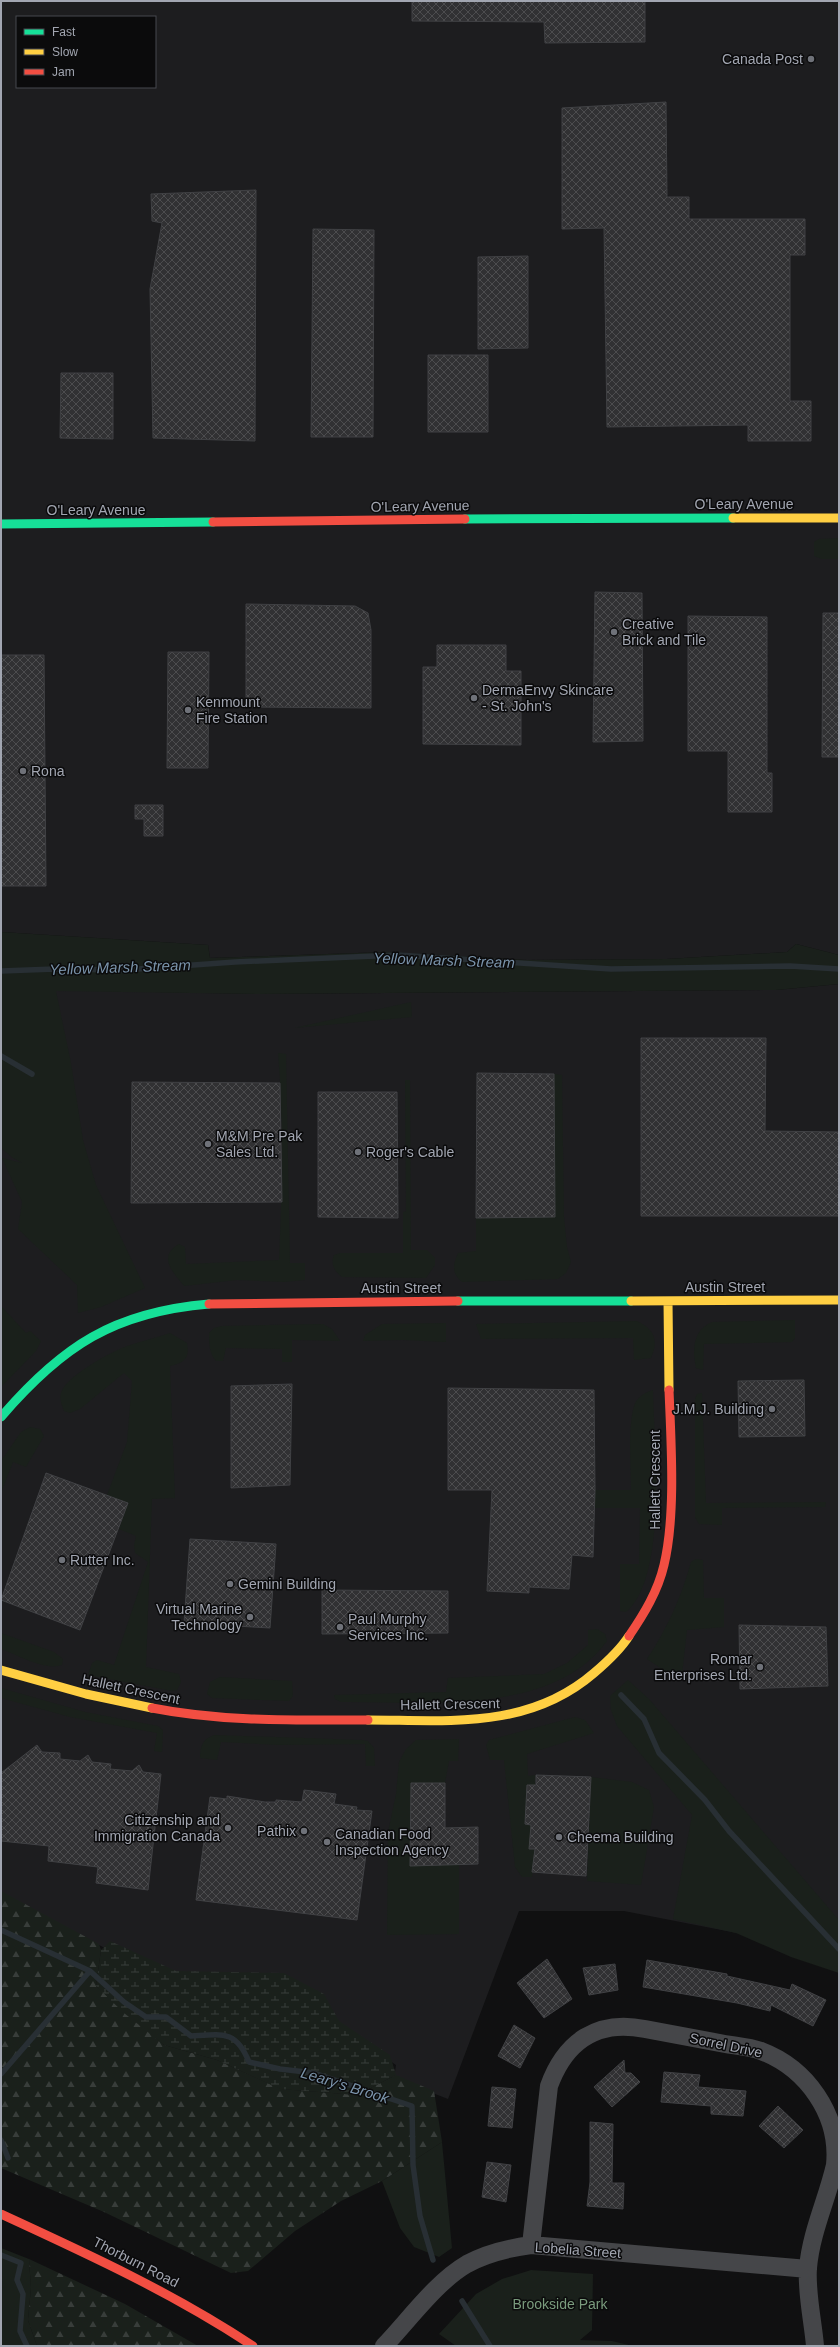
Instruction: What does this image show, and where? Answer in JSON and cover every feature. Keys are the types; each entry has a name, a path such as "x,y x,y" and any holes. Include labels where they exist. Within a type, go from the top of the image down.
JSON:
{"street":[{"name":"O'Leary Avenue","path":"1,524 543,518 839,518"},
{"name":"Austin Street","path":"1,1417 21,1392 68,1350 95,1335 155,1311 224,1302 839,1300"},
{"name":"Hallett Crescent","path":"1,1670 86,1694 188,1715 273,1720 477,1720 506,1717 537,1708 566,1693 588,1679 610,1661 628,1639 644,1614 664,1563 669,1538 670,1511 668,1373 665,1329 668,1301"},
{"name":"Sorrel Drive","path":"531,2245 548,2086 556,2065 569,2049 588,2036 609,2028 632,2026 760,2050 784,2062 804,2077 820,2096 831,2114 836,2140 836,2164 817,2223 808,2269 815,2346"},
{"name":"Thorburn Road","path":"1,2214 133,2275 220,2324 253,2346"},
{"name":"Lobelia Street","path":"384,2346 450,2276 467,2264 487,2255 510,2248 531,2245 808,2269"}],"shaded area":[{"path":"1,1 839,1 839,955 796,944 787,952 667,959 527,960 388,952 210,958 208,945 1,932"},
{"path":"839,984 839,1957 793,1944 624,1911 519,1911 448,2099 394,2078 396,2065 338,2025 177,1978 109,1950 1,1897 1,1099 56,990 260,994 776,990"}],"green space":[{"path":"839,538 839,559 822,559 814,556 814,542 819,539"},
{"path":"1,932 208,945 210,958 388,952 527,960 667,959 787,952 796,944 839,955 839,984 776,990 260,994 56,991 71,1063 83,1140 96,1185 145,1288 101,1307 78,1313 77,1285 18,1229 22,1202 2,1158 22,1163 1,1148"},
{"path":"411,1002 412,1017 294,1028"},
{"path":"278,1053 286,1054 290,1263 305,1263 305,1280 284,1282 237,1280 184,1286 169,1265 168,1259 172,1249 179,1244 185,1247 186,1264 279,1260 282,1156"},
{"path":"554,1074 562,1075 564,1217 567,1247 571,1262 566,1273 558,1279 462,1282 456,1275 454,1265 458,1253 476,1251 476,1218 555,1217"},
{"path":"405,1080 410,1080 411,1250 427,1250 435,1258 435,1265 426,1278 342,1277 334,1268 334,1255 340,1253 403,1253 403,1212 406,1211"},
{"path":"1,1306 26,1333 30,1331 41,1341 36,1351 1,1387"},
{"path":"795,1320 795,1338 792,1342 704,1344 703,1370 696,1368 694,1354 695,1341 701,1330 712,1322"},
{"path":"637,1321 651,1331 655,1340 655,1346 651,1358 634,1360 633,1338 481,1339 476,1324"},
{"path":"446,1323 446,1342 402,1340 363,1341 365,1335 382,1324"},
{"path":"323,1324 332,1329 340,1341 292,1340 292,1362 282,1362 282,1349 226,1348 223,1361 216,1361 210,1348 209,1333 214,1328 222,1326"},
{"path":"170,1333 187,1343 188,1353 187,1357 182,1362 170,1366 175,1498 152,1499 146,1667 179,1674 181,1682 177,1690 172,1691 88,1675 92,1663 97,1660 114,1665 148,1562 135,1553 134,1545 136,1536 119,1529 128,1503 107,1495 127,1442 132,1381 124,1373 80,1409 70,1413 64,1411 60,1398 64,1387 70,1380 96,1362 113,1352"},
{"path":"653,1390 656,1508 653,1540 648,1570 639,1595 626,1612 620,1611 620,1564 639,1564 640,1508 595,1508 595,1490 631,1490 631,1429 634,1407 637,1400 641,1396"},
{"path":"702,1393 706,1503 826,1502 825,1507 722,1508 722,1525 699,1524 695,1517 695,1399 697,1394"},
{"path":"30,1427 40,1429 44,1436 26,1467 13,1462 1,1493 1,1461 21,1432"},
{"path":"696,1559 703,1560 704,1598 724,1598 724,1627 687,1630 682,1675 665,1671 647,1659 673,1613 691,1562"},
{"path":"597,1629 605,1634 607,1641 583,1665 554,1682 521,1693 484,1700 447,1702 341,1702 335,1699 334,1695 446,1692 448,1678 544,1674 567,1663 588,1645 588,1630"},
{"path":"1,1633 54,1652 63,1659 62,1665 48,1666 32,1662 1,1649"},
{"path":"220,1677 292,1681 293,1696 289,1701 212,1698 207,1694 210,1682"},
{"path":"628,1680 649,1699 839,1920 839,1973 791,1957 736,1933 673,1919 692,1815 617,1726 611,1710 610,1696"},
{"path":"1,1688 85,1712 158,1726 163,1730 162,1752 154,1751 157,1733 70,1717 1,1698"},
{"path":"575,1717 585,1720 594,1733 527,1754 528,1776 536,1775 530,1848 535,1849 532,1877 522,1877 515,1867 504,1760 490,1760 486,1745 489,1740"},
{"path":"214,1735 368,1741 374,1748 375,1766 366,1766 365,1744 279,1745 221,1742 217,1760 200,1758 203,1744 207,1739"},
{"path":"459,1739 458,1761 449,1761 445,1783 411,1783 410,1865 459,1864 459,1934 387,1935 388,1832 396,1794 399,1762 406,1749 416,1740"},
{"path":"591,1777 632,1782 649,1790 654,1807 641,1885 587,1881"},
{"path":"1,1891 99,1944 101,1950 96,1986 164,2045 217,2060 281,2089 357,2095 396,2075 434,2091 442,2142 382,2181 341,2201 295,2231 248,2271 231,2273 104,2212 1,2168"},
{"path":"110,1941 176,1971 284,1973 324,1994 339,2021 390,2055 396,2075 357,2095 280,2089 217,2060 164,2045 124,2013 96,1986 101,1950"},
{"path":"442,2142 452,2248 439,2257 414,2247 400,2228 382,2181"},
{"path":"1,2248 29,2259 31,2288 28,2320 37,2346 1,2346"},
{"path":"29,2259 125,2304 198,2346 37,2346 28,2320 31,2288"},
{"name":"Brookside Park","path":"531,2270 593,2274 592,2330 580,2340 612,2341 633,2346 456,2346 439,2334 476,2294 502,2279"}],"building":[{"path":"412,1 645,1 645,42 545,43 544,22 412,21"},
{"path":"666,102 667,197 689,197 689,219 805,219 805,255 790,255 790,401 811,401 811,441 748,441 748,425 607,427 604,228 562,229 562,108"},
{"path":"256,190 255,441 153,438 150,289 162,223 152,221 151,194"},
{"path":"313,229 374,230 373,437 311,437"},
{"path":"528,256 528,348 478,349 478,257"},
{"path":"428,355 488,355 488,432 428,432"},
{"path":"61,373 113,373 113,439 60,438"},
{"path":"595,592 642,593 643,741 593,742"},
{"path":"246,604 355,606 368,613 371,630 371,708 246,707"},
{"path":"823,613 839,613 839,757 822,757"},
{"path":"688,616 767,617 767,773 772,773 772,812 728,812 728,751 688,751"},
{"path":"437,645 506,645 506,671 521,671 521,745 423,744 423,667 437,667"},
{"name":"Kenmount Fire Station","path":"168,652 209,652 208,768 167,768"},
{"name":"Rona","path":"1,655 44,655 46,886 1,886"},
{"path":"135,805 163,805 163,836 144,836 144,819 135,819"},
{"path":"641,1038 766,1038 765,1131 839,1132 839,1216 641,1216"},
{"path":"477,1073 554,1074 555,1217 476,1218"},
{"path":"132,1082 280,1083 282,1202 131,1203"},
{"path":"318,1092 397,1092 398,1218 318,1217"},
{"name":"J.M.J. Building","path":"804,1380 805,1436 739,1437 738,1381"},
{"path":"292,1384 290,1485 231,1488 231,1386"},
{"path":"448,1388 594,1390 595,1490 593,1557 572,1555 569,1589 529,1587 529,1593 487,1591 492,1490 448,1490"},
{"path":"46,1473 128,1503 80,1630 1,1600"},
{"name":"Gemini Building","path":"190,1539 276,1544 270,1628 184,1623"},
{"path":"322,1590 448,1591 448,1633 322,1634"},
{"path":"739,1625 826,1627 828,1686 740,1689"},
{"path":"37,1745 42,1752 60,1753 60,1759 80,1761 88,1755 92,1762 111,1764 110,1769 132,1771 139,1765 143,1772 161,1774 148,1890 96,1883 98,1867 48,1861 49,1846 1,1841 1,1773"},
{"name":"Cheema Building","path":"536,1775 591,1777 586,1876 532,1872 535,1849 529,1849 531,1825 525,1824 527,1785 536,1785"},
{"path":"411,1783 445,1783 445,1828 478,1827 478,1864 410,1866"},
{"path":"304,1790 336,1794 334,1804 357,1807 356,1810 372,1811 357,1920 196,1900 210,1797 227,1799 227,1796 265,1802 276,1802 276,1800 302,1802"},
{"path":"547,1959 572,1999 544,2018 517,1983"},
{"path":"647,1960 727,1974 727,1976 790,1990 792,1984 826,2000 813,2026 771,2005 770,2011 737,2003 643,1987"},
{"path":"615,1964 618,1990 589,1995 583,1968"},
{"path":"514,2025 535,2038 520,2068 498,2056"},
{"path":"624,2060 625,2073 631,2073 640,2082 612,2107 594,2087"},
{"path":"664,2072 700,2075 698,2087 746,2091 743,2116 711,2114 711,2106 661,2102"},
{"path":"492,2087 516,2089 512,2128 488,2126"},
{"path":"778,2106 803,2130 784,2148 759,2126"},
{"path":"590,2122 613,2124 612,2183 624,2183 623,2209 587,2206 590,2182"},
{"path":"487,2162 511,2165 506,2202 482,2197"}],"waterway":[{"name":"Yellow Marsh Stream","path":"1,971 55,969 124,970 235,962 398,955 611,969 790,966 839,969"},
{"path":"1,1056 32,1074"},
{"path":"621,1695 644,1719 659,1753 705,1800 729,1831 839,1949"},
{"name":"Leary's Brook","path":"1,1930 90,1971 124,2002 146,2017 166,2017 191,2036 220,2035 233,2039 239,2044 249,2062 280,2069 314,2073 412,2106 413,2165 420,2216 433,2260"},
{"path":"1,2074 90,1971"},
{"path":"1,2140 8,2158"},
{"path":"1,2255 21,2263 17,2280 23,2294 20,2331 27,2346"},
{"name":"Leary's Brook","path":"462,2301 490,2346"}],"traffic: fast":[{"path":"465,519 733,518"},
{"path":"1,524 213,522"},
{"path":"458,1301 631,1301"},
{"path":"1,1417 46,1371 69,1352 92,1337 145,1315 175,1308 209,1304"}],"traffic: slow":[{"path":"733,518 839,518"},
{"path":"631,1301 839,1300"},
{"path":"668,1301 669,1390"},
{"path":"368,1720 457,1720 486,1718 515,1713 542,1704 569,1691 594,1673 613,1656 629,1636"},
{"path":"1,1670 86,1694 152,1708"}],"traffic: jam":[{"path":"213,522 465,519"},
{"path":"209,1304 458,1301"},
{"path":"629,1636 645,1611 658,1584 668,1545 672,1478 669,1390"},
{"path":"152,1708 179,1713 232,1718 286,1720 368,1720"},
{"path":"1,2214 98,2259 161,2291 253,2346"}],"place":[{"name":"Canada Post","path":"811,59"},
{"name":"Creative Brick and Tile","path":"614,632"},
{"name":"DermaEnvy Skincare - St. John's","path":"474,698"},
{"name":"Kenmount Fire Station","path":"188,710"},
{"name":"Rona","path":"23,771"},
{"name":"M&M Pre Pak Sales Ltd.","path":"208,1144"},
{"name":"Roger's Cable","path":"358,1152"},
{"name":"J.M.J. Building","path":"772,1409"},
{"name":"Rutter Inc.","path":"62,1560"},
{"name":"Gemini Building","path":"230,1584"},
{"name":"Virtual Marine Technology","path":"250,1617"},
{"name":"Paul Murphy Services Inc.","path":"340,1627"},
{"name":"Romar Enterprises Ltd.","path":"760,1667"},
{"name":"Citizenship and Immigration Canada","path":"228,1828"},
{"name":"Pathix","path":"304,1831"},
{"name":"Cheema Building","path":"559,1837"},
{"name":"Canadian Food Inspection Agency","path":"327,1842"}]}
